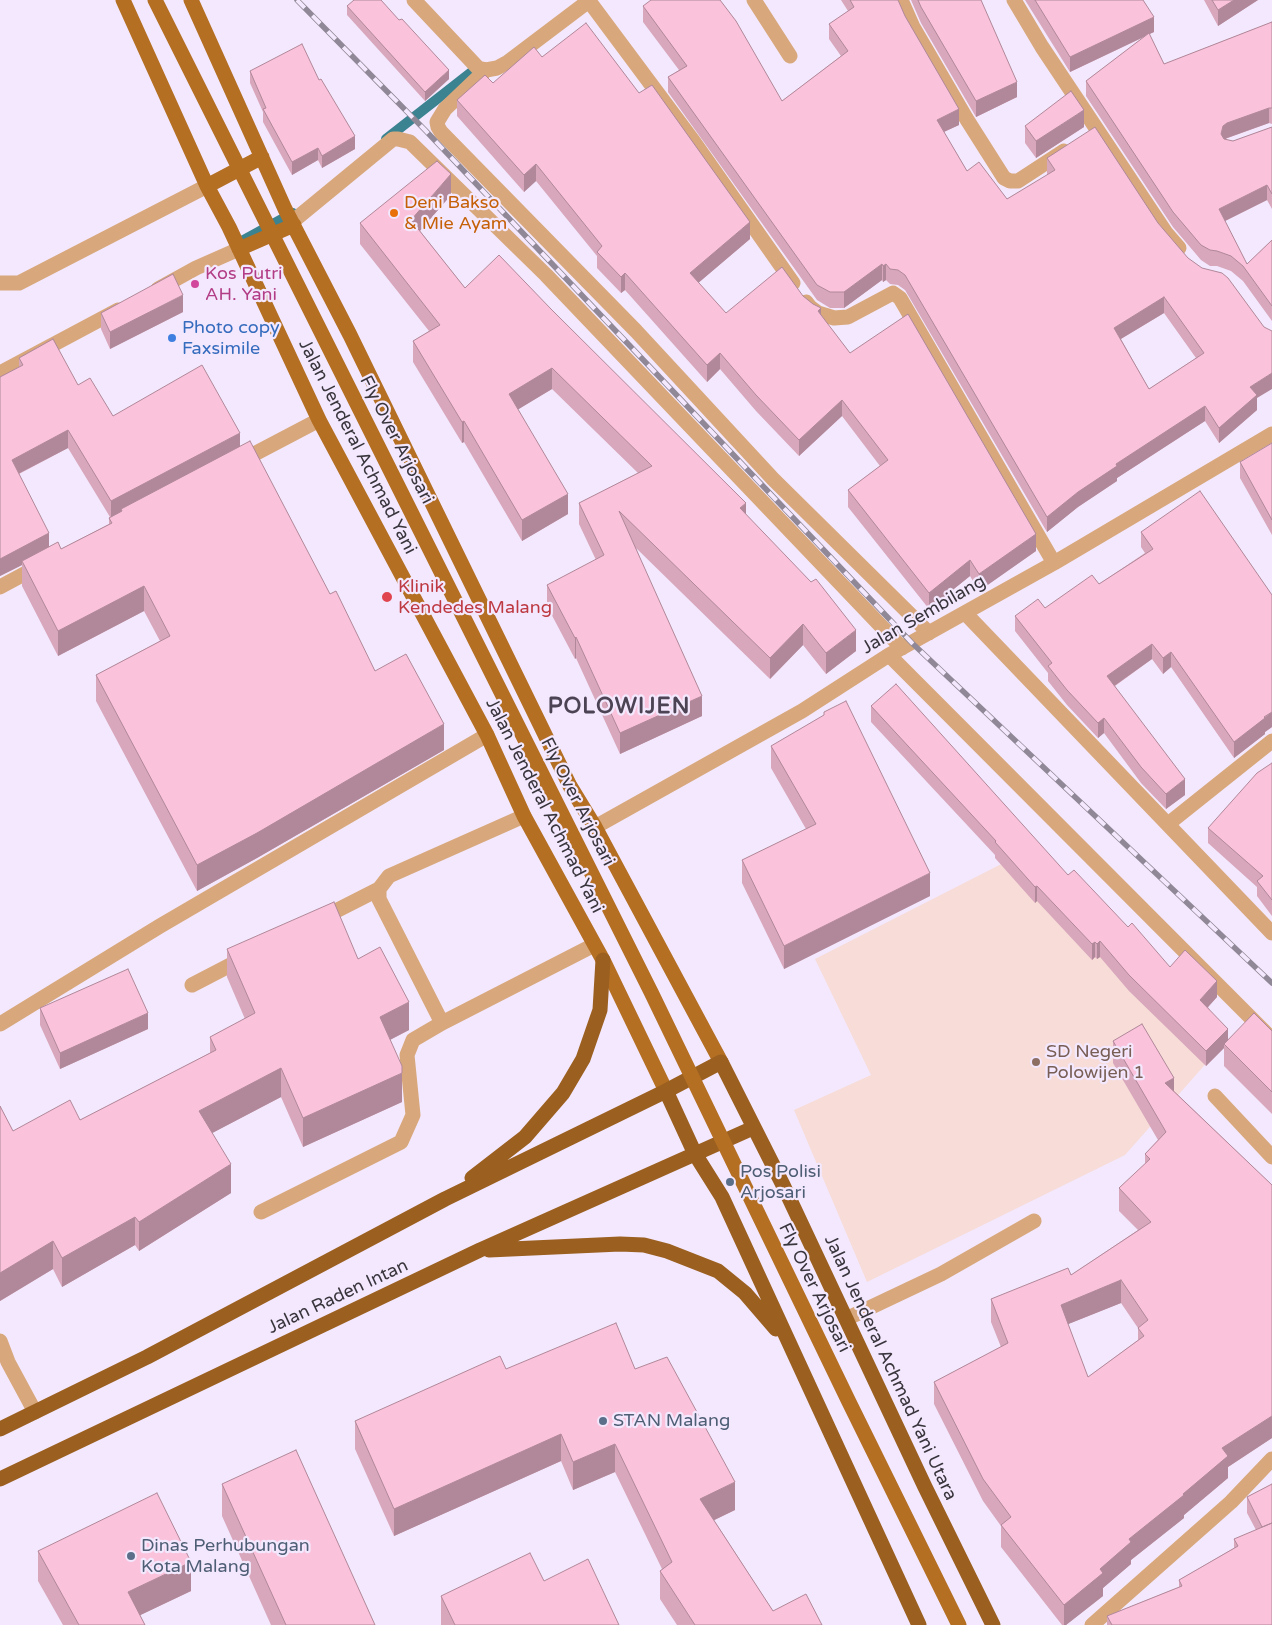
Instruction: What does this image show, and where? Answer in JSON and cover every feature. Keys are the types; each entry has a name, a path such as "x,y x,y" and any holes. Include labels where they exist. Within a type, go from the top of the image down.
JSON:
{"highway":[{"path":"445,1199 526,1137 563,1093 583,1058 600,1010 603,960"},
{"name":"Jalan Raden Intan","path":"0,1429 147,1357 445,1199 722,1062"},
{"name":"Jalan Jenderal Achmad Yani Utara","path":"722,1062 753,1128 783,1185 925,1487 993,1625"},
{"path":"666,1091 695,1154 722,1197 787,1342 919,1625"},
{"name":"Jalan Raden Intan","path":"0,1479 480,1250 753,1128"},
{"path":"480,1250 620,1244 644,1245 667,1251 718,1271 733,1282 787,1342"}],"main road":[{"name":"Jalan Jenderal Achmad Yani","path":"122,0 207,186 229,227 319,420 487,735 524,816 603,960 666,1091"},
{"name":"Fly Over Arjosari","path":"155,0 651,992 959,1625"},
{"name":"Jalan Jenderal Achmad Yani","path":"191,0 290,219 354,344 570,786 722,1062"},
{"path":"207,186 262,156"},
{"path":"238,247 290,219"}],"street":[{"path":"414,0 478,68 486,70 498,68 515,58 593,6 694,142 810,307 818,314 828,317 848,317 893,294 900,298 1054,563"},
{"path":"754,0 790,56"},
{"path":"900,0 913,27 966,118 1004,178 1010,181 1018,181 1097,130"},
{"path":"1014,0 1042,47 1166,233 1189,260"},
{"path":"486,70 445,110 437,122 441,132 636,332 773,479 929,634"},
{"path":"290,219 393,139 404,140 416,146 553,282 896,652 1272,1039"},
{"path":"0,283 19,283 207,186"},
{"path":"145,296 238,247"},
{"path":"0,373 128,305"},
{"path":"224,470 319,420"},
{"name":"Jalan Sembilang","path":"594,827 802,711 896,652 1054,563 1272,434"},
{"path":"0,587 52,560"},
{"path":"965,613 1272,933"},
{"path":"0,1024 160,926 487,735"},
{"path":"1168,824 1272,740"},
{"path":"308,925 379,889 389,876 524,816"},
{"path":"379,889 379,899 442,1023"},
{"path":"261,1212 402,1142 413,1115 407,1055 413,1040 594,944"},
{"path":"192,985 254,953"},
{"path":"1215,1096 1272,1157"},
{"path":"846,1319 940,1274 1034,1221"},
{"path":"0,1341 8,1362 35,1412"},
{"path":"1092,1625 1231,1502 1272,1460"}],"shaded area":[{"name":"SD Negeri Polowijen 1","path":"1021,854 1218,1050 1125,1155 867,1282 794,1110 871,1075 815,959"}],"building":[{"path":"354,0 381,0 399,20 402,19 449,70 425,92 347,6"},
{"path":"651,0 720,0 736,21 782,101 848,51 829,24 854,7 850,0 898,0 905,16 959,109 937,120 967,171 979,162 1007,199 1055,170 1047,158 1095,127 1158,223 1188,258 1202,268 1222,273 1228,278 1264,327 1272,331 1272,373 1250,387 1257,395 1219,428 1205,406 1116,464 1117,466 1078,492 1047,517 905,275 898,270 890,269 886,264 883,266 882,264 844,292 830,292 817,285 668,77 687,66 643,6","holes":["1164,297 1204,353 1149,389 1114,328"]},
{"path":"918,0 981,0 1017,82 976,101"},
{"path":"1035,0 1143,0 1154,17 1070,57"},
{"path":"1212,0 1234,0 1218,10"},
{"path":"1272,22 1272,108 1227,123 1223,126 1221,134 1224,139 1233,141 1272,127 1272,194 1267,185 1219,209 1247,264 1272,240 1272,306 1243,266 1231,256 1210,250 1201,245 1173,212 1086,81 1149,33 1164,64"},
{"path":"586,23 639,93 652,85 750,222 690,273 726,313 782,267 803,296 821,308 818,311 850,353 908,314 1036,534 979,574 970,560 929,593 848,490 888,460 842,400 799,440 756,395 720,353 707,365 625,273 621,277 597,252 602,246 536,164 524,175 457,100 485,75 493,83 534,47 542,57"},
{"path":"302,44 319,80 321,79 355,136 322,156 318,148 292,162 263,109 266,108 250,71"},
{"path":"1071,91 1084,110 1036,141 1025,126"},
{"path":"437,161 451,174 411,220 465,288 499,255 746,503 740,508 811,582 816,579 856,630 826,653 803,624 770,658 619,511 702,696 620,733 576,637 547,585 604,555 579,503 652,466 552,368 509,394 568,494 522,520 464,421 462,422 413,341 440,325 360,223"},
{"path":"173,274 183,295 110,332 101,313"},
{"path":"53,339 78,385 90,378 113,416 202,365 240,433 111,501 68,430 12,460 49,533 0,559 0,377 23,365 19,358"},
{"path":"250,441 330,594 336,591 375,671 406,654 444,724 257,833 197,865 96,675 170,636 144,586 58,631 22,561 58,542 61,549 112,523 109,518 122,511 121,509"},
{"path":"1272,443 1272,520 1240,462"},
{"path":"1200,491 1272,595 1272,712 1234,742 1171,652 1163,658 1152,644 1107,676 1185,779 1166,794 1141,767 1104,718 1098,723 1067,690 1048,666 1052,663 1015,616 1038,599 1045,608 1092,575 1099,584 1153,549 1141,532"},
{"path":"896,684 1068,875 1074,870 1128,927 1132,923 1170,967 1185,950 1217,981 1200,1000 1228,1029 1206,1051 1129,975 1100,941 1097,944 1095,942 1092,944 1037,886 1035,887 996,841 871,706"},
{"path":"846,701 930,873 784,946 742,860 816,824 771,746 824,715 824,712"},
{"path":"1272,763 1272,900 1257,881 1263,876 1208,828 1257,773"},
{"path":"334,902 358,959 380,947 409,1002 380,1017 402,1066 402,1073 303,1118 281,1068 199,1111 231,1164 139,1222 135,1217 62,1258 53,1241 0,1273 0,1106 13,1131 70,1100 80,1120 216,1050 210,1037 255,1013 227,949"},
{"path":"128,969 148,1013 60,1053 40,1008"},
{"path":"1254,1013 1272,1031 1272,1092 1224,1044"},
{"path":"1142,1024 1174,1078 1165,1083 1272,1185 1272,1416 1222,1448 1228,1456 1184,1495 1129,1539 1131,1542 1100,1569 1103,1573 1064,1605 1001,1525 1011,1517 983,1479 934,1382 1008,1343 991,1299 1068,1268 1071,1275 1151,1222 1119,1188 1150,1159 1145,1154 1166,1132 1113,1041","holes":["1121,1280 1148,1320 1138,1328 1144,1336 1088,1377 1061,1305"]},
{"path":"616,1323 635,1369 667,1357 735,1482 700,1499 773,1611 806,1594 822,1625 695,1625 660,1571 672,1562 615,1444 573,1462 561,1434 394,1509 355,1421 500,1356 506,1369"},
{"path":"296,1450 375,1625 286,1625 222,1484"},
{"path":"1272,1484 1272,1523 1262,1527 1247,1497"},
{"name":"Dinas Perhubungan Kota Malang","path":"157,1493 191,1562 128,1592 145,1625 79,1625 38,1551"},
{"path":"1272,1523 1272,1625 1112,1625 1107,1616 1182,1586 1179,1580 1238,1546 1234,1539"},
{"path":"530,1553 544,1581 588,1559 619,1625 455,1625 441,1596"}],"waterway":[{"path":"386,139 478,67"},
{"path":"242,241 293,213"}],"railway":[{"path":"297,0 425,130 912,643 1272,983"}],"place":[{"name":"Deni Bakso & Mie Ayam","path":"394,213"},
{"name":"Kos Putri AH. Yani","path":"195,284"},
{"name":"Photo copy Faxsimile","path":"172,338"},
{"name":"Klinik Kendedes Malang","path":"387,597"},
{"name":"SD Negeri Polowijen 1","path":"1036,1062"},
{"name":"Pos Polisi Arjosari","path":"730,1182"},
{"name":"STAN Malang","path":"603,1421"},
{"name":"Dinas Perhubungan Kota Malang","path":"131,1556"}],"district":[{"name":"POLOWIJEN","path":"619,707"}]}
